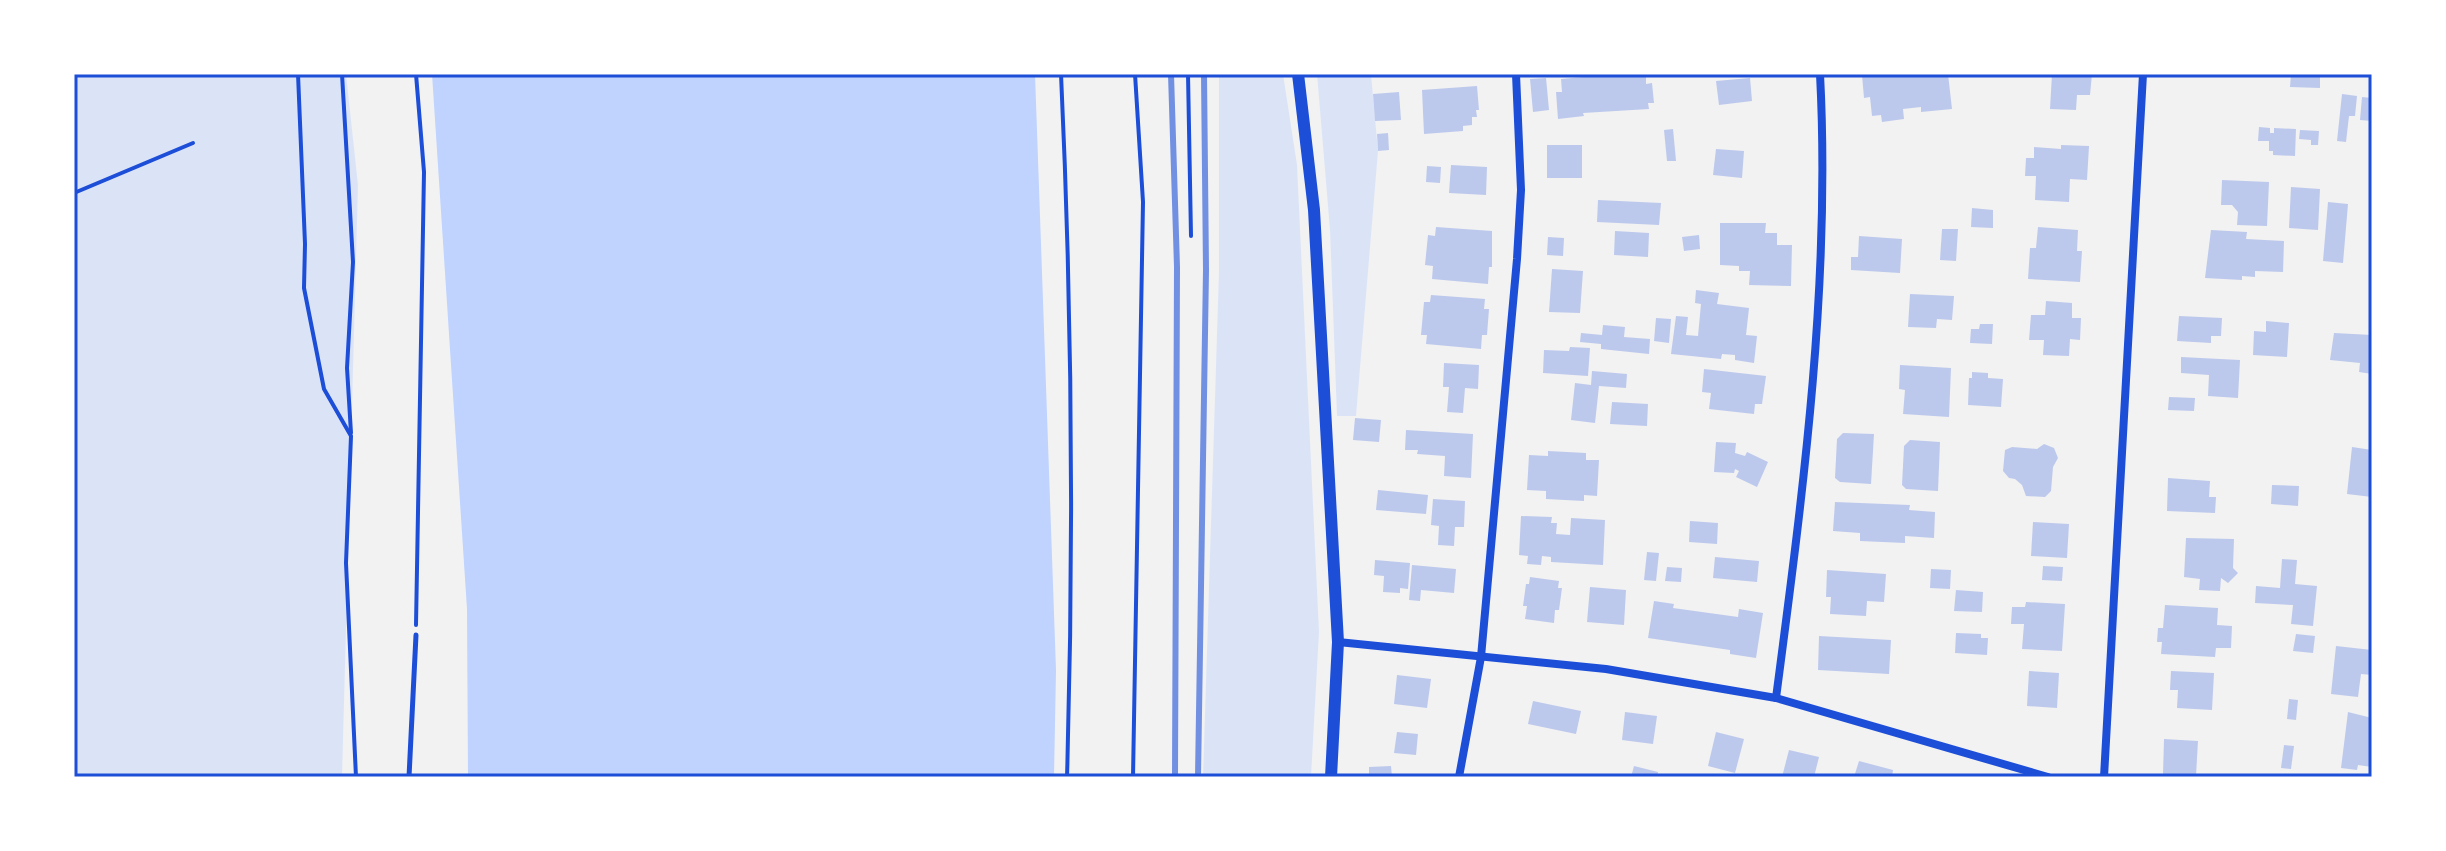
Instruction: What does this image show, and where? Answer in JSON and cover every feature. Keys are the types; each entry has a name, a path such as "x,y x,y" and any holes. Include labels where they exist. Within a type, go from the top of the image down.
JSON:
{"street":[{"path":"1298,74 1314,210 1338,642 1331,777"},
{"path":"1459,777 1481,657 1517,259 1521,190 1516,74"},
{"path":"1776,698 1803,492 1819,272 1824,152 1820,74"},
{"path":"2104,777 2143,74"},
{"path":"1338,642 1606,669 1776,698 2048,777"}],"lane":[{"path":"409,777 416,635"}],"path":[{"path":"298,74 304,288 324,389 351,436"},
{"path":"342,74 353,262 347,368 351,436 346,563 356,777"},
{"path":"416,74 424,172 416,635"},
{"path":"1061,74 1068,234 1072,595 1067,777"},
{"path":"1133,777 1143,202 1135,74"},
{"path":"1188,74 1191,236"},
{"path":"74,193 193,143"}],"shaded area":[{"path":"74,74 346,74 358,185 342,777 74,777"},
{"path":"1219,74 1283,74 1297,165 1319,632 1311,777 1203,777 1219,271"},
{"path":"1317,74 1371,74 1378,151 1356,416 1337,416 1330,230"}],"water":[{"path":"432,74 1035,74 1056,670 1054,777 468,777 467,609"}],"building":[{"path":"1646,74 1646,84 1652,83 1654,103 1648,103 1649,109 1583,113 1584,116 1558,119 1556,92 1562,92 1561,79"},
{"path":"1948,74 1952,109 1921,112 1921,107 1903,109 1904,119 1882,122 1881,115 1872,116 1870,97 1864,98 1862,75"},
{"path":"2052,74 2092,74 2090,95 2077,95 2076,110 2050,109"},
{"path":"2291,74 2320,74 2320,88 2290,87"},
{"path":"1546,78 1549,110 1533,112 1530,79"},
{"path":"1750,78 1752,101 1719,105 1716,81"},
{"path":"1477,86 1479,110 1476,110 1477,117 1472,117 1472,125 1463,126 1463,131 1424,134 1422,90"},
{"path":"1399,92 1401,120 1375,121 1373,94"},
{"path":"2342,94 2357,96 2355,116 2349,116 2346,142 2337,141"},
{"path":"2362,97 2372,98 2372,121 2360,120"},
{"path":"2259,127 2270,128 2270,133 2274,133 2274,128 2296,129 2295,156 2273,155 2273,151 2269,151 2269,141 2258,141"},
{"path":"1673,129 1676,161 1667,161 1664,130"},
{"path":"2300,130 2319,131 2318,145 2311,145 2311,140 2299,139"},
{"path":"1388,133 1389,150 1378,151 1377,134"},
{"path":"1547,145 1582,145 1582,178 1547,178"},
{"path":"2061,145 2089,146 2087,180 2070,179 2069,202 2035,200 2036,176 2025,176 2026,158 2034,158 2034,147 2061,149"},
{"path":"1716,149 1744,151 1742,178 1713,175"},
{"path":"1451,165 1487,167 1486,195 1449,193"},
{"path":"1427,166 1441,167 1440,183 1426,182"},
{"path":"2222,180 2269,182 2267,226 2237,225 2238,212 2232,205 2221,205"},
{"path":"2291,187 2320,189 2318,230 2289,228"},
{"path":"1598,200 1661,203 1659,225 1597,222"},
{"path":"2328,202 2348,204 2343,263 2323,261"},
{"path":"1972,208 1993,210 1993,228 1971,227"},
{"path":"1720,223 1766,223 1765,233 1777,233 1777,245 1792,245 1791,286 1749,285 1750,271 1739,271 1739,266 1720,265"},
{"path":"1436,227 1492,231 1492,267 1489,267 1488,284 1432,279 1433,266 1425,265 1428,235 1435,236"},
{"path":"2038,227 2078,230 2077,251 2082,251 2080,282 2028,279 2030,248 2036,248"},
{"path":"1942,229 1958,229 1956,261 1940,260"},
{"path":"2211,230 2247,232 2246,239 2284,241 2283,272 2255,271 2255,277 2242,276 2242,280 2205,278"},
{"path":"1615,231 1649,233 1648,257 1614,255"},
{"path":"1699,235 1700,249 1684,251 1682,237"},
{"path":"1859,236 1902,239 1900,273 1851,270 1851,257 1858,257"},
{"path":"1548,237 1564,238 1563,256 1547,255"},
{"path":"1552,269 1583,271 1580,313 1549,312"},
{"path":"1696,290 1719,293 1717,304 1749,308 1746,335 1757,336 1754,363 1735,360 1735,355 1722,354 1721,359 1671,354 1676,316 1688,317 1686,335 1698,336 1701,304 1695,303"},
{"path":"1910,294 1954,296 1952,320 1937,319 1936,328 1908,327"},
{"path":"1431,295 1485,299 1484,309 1489,309 1487,335 1482,335 1481,349 1426,344 1427,335 1421,335 1424,302 1430,302"},
{"path":"2046,301 2072,303 2072,318 2081,318 2080,340 2070,339 2069,356 2043,355 2044,340 2029,340 2031,315 2045,315"},
{"path":"2179,316 2222,318 2221,336 2211,336 2211,343 2177,341"},
{"path":"1656,318 1671,319 1669,343 1654,341"},
{"path":"2266,321 2289,323 2287,357 2253,355 2254,331 2266,332"},
{"path":"1980,324 1993,324 1992,344 1970,343 1971,329 1979,329"},
{"path":"1603,325 1625,327 1624,337 1650,339 1649,354 1601,349 1601,344 1580,342 1581,333 1602,335"},
{"path":"2334,333 2372,335 2372,374 2359,372 2360,363 2330,360"},
{"path":"1570,347 1590,348 1588,376 1543,373 1544,350 1569,351"},
{"path":"2181,357 2240,360 2238,398 2208,396 2209,375 2181,373"},
{"path":"1444,363 1479,365 1478,389 1465,388 1463,413 1447,412 1449,387 1443,387"},
{"path":"1900,365 1951,368 1949,417 1903,414 1905,390 1899,389"},
{"path":"1704,369 1766,376 1762,404 1755,404 1754,414 1709,409 1711,393 1702,392"},
{"path":"1592,371 1627,374 1626,388 1599,386 1595,423 1571,420 1575,383 1591,385"},
{"path":"1972,372 1988,373 1988,378 2003,379 2001,407 1968,405"},
{"path":"2169,397 2195,398 2194,411 2168,410"},
{"path":"1612,402 1648,404 1647,426 1610,424"},
{"path":"1355,418 1381,420 1379,442 1353,440"},
{"path":"1406,430 1473,434 1471,478 1444,476 1445,456 1405,450"},
{"path":"1843,433 1874,434 1871,484 1840,482 1835,478 1837,439"},
{"path":"1910,440 1940,442 1938,491 1906,489 1902,485 1904,446"},
{"path":"1716,442 1736,443 1735,453 1745,456 1747,452 1768,462 1757,487 1736,477 1739,471 1735,469 1734,473 1714,472"},
{"path":"2044,444 2054,448 2058,458 2053,467 2051,491 2045,497 2026,496 2022,485 2003,471 2005,450 2012,447 2037,449"},
{"path":"2352,447 2372,450 2372,497 2347,494"},
{"path":"1548,451 1586,453 1586,460 1599,460 1597,496 1584,495 1584,501 1546,499 1546,491 1527,490 1529,455 1548,456"},
{"path":"2168,478 2210,481 2209,497 2216,497 2215,513 2167,511"},
{"path":"2272,485 2299,486 2298,506 2271,504"},
{"path":"1378,490 1428,495 1426,514 1376,510"},
{"path":"1433,499 1465,501 1464,527 1455,527 1454,546 1438,545 1439,526 1431,525"},
{"path":"1835,502 1910,505 1909,510 1935,512 1934,538 1905,536 1905,543 1860,541 1860,533 1833,531"},
{"path":"1521,516 1552,517 1551,523 1557,523 1556,534 1570,535 1571,518 1605,520 1603,565 1551,562 1551,557 1542,556 1541,565 1527,564 1528,556 1519,555"},
{"path":"1690,521 1718,523 1717,544 1689,542"},
{"path":"2033,522 2069,524 2067,558 2031,556"},
{"path":"2186,538 2234,539 2233,568 2238,573 2228,583 2221,578 2220,591 2199,590 2200,579 2184,577"},
{"path":"1647,552 1659,553 1656,581 1644,580"},
{"path":"1715,557 1759,561 1757,582 1713,578"},
{"path":"2282,559 2297,560 2295,584 2317,586 2313,626 2291,624 2293,605 2255,603 2256,586 2280,588"},
{"path":"1375,560 1410,563 1408,589 1400,588 1400,593 1383,592 1384,576 1374,575"},
{"path":"1412,565 1456,569 1454,593 1421,590 1420,601 1409,600"},
{"path":"2043,566 2063,567 2062,581 2042,580"},
{"path":"1667,567 1682,568 1681,582 1665,581"},
{"path":"1931,569 1951,570 1950,589 1930,588"},
{"path":"1827,570 1886,574 1884,602 1867,601 1866,616 1830,614 1831,597 1826,597"},
{"path":"1530,577 1559,581 1558,588 1562,588 1554,623 1525,619 1527,606 1523,606"},
{"path":"1590,587 1626,590 1624,625 1587,622"},
{"path":"1956,590 1983,592 1982,612 1954,611"},
{"path":"1654,601 1674,604 1673,608 1738,617 1739,609 1763,613 1756,658 1730,654 1730,650 1648,638"},
{"path":"2026,602 2065,604 2062,651 2022,649 2024,624 2011,624 2012,607 2025,607"},
{"path":"2165,605 2218,608 2217,625 2232,626 2231,648 2216,648 2215,657 2161,654 2162,642 2157,642 2158,628 2163,628"},
{"path":"1956,633 1981,634 1981,638 1988,638 1987,655 1955,653"},
{"path":"2296,634 2315,636 2313,653 2293,651"},
{"path":"1819,636 1891,640 1889,674 1818,670"},
{"path":"2336,646 2372,650 2372,675 2361,674 2358,697 2331,694"},
{"path":"2029,671 2059,673 2057,708 2027,706"},
{"path":"2171,671 2214,673 2212,710 2177,708 2178,690 2170,690"},
{"path":"1397,675 1431,679 1427,708 1394,704"},
{"path":"2289,699 2298,700 2296,720 2287,719"},
{"path":"1533,701 1581,711 1576,734 1528,724"},
{"path":"1625,712 1657,716 1653,744 1622,740"},
{"path":"2348,712 2372,718 2372,767 2358,765 2357,770 2341,768"},
{"path":"1397,732 1418,734 1416,755 1394,753"},
{"path":"1716,732 1744,739 1735,773 1708,766"},
{"path":"2164,739 2198,741 2196,776 2163,774"},
{"path":"2284,745 2294,746 2291,769 2281,768"},
{"path":"1789,750 1819,757 1814,777 1782,777"},
{"path":"1859,761 1893,770 1892,777 1854,777"},
{"path":"1391,766 1392,777 1369,777 1369,767"},
{"path":"1634,766 1658,772 1657,777 1631,777"}],"railway":[{"path":"1171,74 1177,267 1175,777"},
{"path":"1198,777 1206,270 1204,74"}]}
